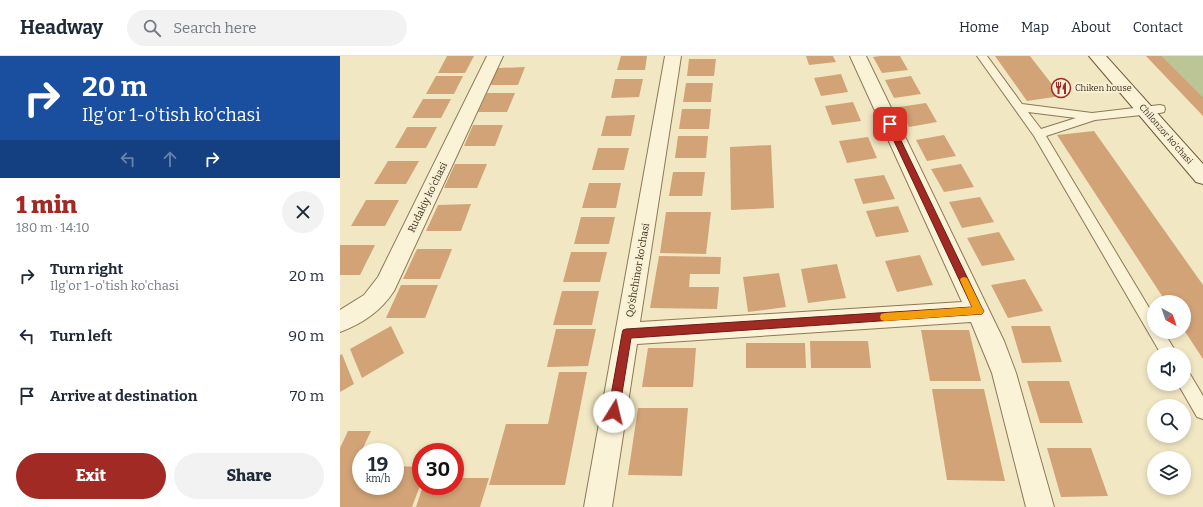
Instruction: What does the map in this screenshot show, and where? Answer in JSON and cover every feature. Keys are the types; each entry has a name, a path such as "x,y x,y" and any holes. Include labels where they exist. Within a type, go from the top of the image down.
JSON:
{"street":[{"name":"Rudakiy ko'chasi","path":"340,322 371,304 386,284 495,56"},
{"name":"Qo'shchinor ko'chasi","path":"598,507 673,56"},
{"path":"858,56 992,341 1004,373 1040,507"},
{"name":"Chilonzor ko'chasi","path":"1097,56 1203,157"},
{"name":"Chilonzor ko'chasi","path":"1112,56 1203,177"},
{"path":"626,334 979,311"}],"lane":[{"path":"982,56 1038,133 1147,317"},
{"path":"1020,107 1094,116 1153,110"},
{"path":"1038,133 1048,132 1094,116"},
{"path":"1191,391 1203,411"}],"green space":[{"path":"1162,56 1203,56 1203,97"}],"building":[{"path":"447,56 474,56 465,73 438,73"},
{"path":"621,56 647,56 645,70 617,70"},
{"path":"806,56 833,56 836,62 809,65"},
{"path":"900,56 908,70 882,73 873,57"},
{"path":"995,56 1030,56 1061,96 1027,101"},
{"path":"1146,56 1162,56 1203,97 1203,116"},
{"path":"689,59 716,59 714,76 687,76"},
{"path":"525,67 518,85 490,85 498,68"},
{"path":"841,74 848,92 821,96 814,78"},
{"path":"436,76 463,76 454,94 426,94"},
{"path":"911,76 921,94 894,98 885,80"},
{"path":"615,79 643,79 639,97 611,98"},
{"path":"686,83 713,83 711,102 683,102"},
{"path":"487,93 515,93 507,112 478,112"},
{"path":"423,99 451,99 441,118 412,118"},
{"path":"853,102 861,121 832,125 825,106"},
{"path":"926,103 937,122 909,127 899,107"},
{"path":"682,109 711,109 709,129 679,129"},
{"path":"635,115 631,136 601,136 606,116"},
{"path":"473,125 503,125 495,146 464,146"},
{"path":"407,127 437,127 426,148 395,148"},
{"path":"1094,131 1203,285 1203,359 1190,339 1191,295 1161,295 1057,135"},
{"path":"944,135 956,156 927,161 916,140"},
{"path":"678,136 708,136 706,158 675,158"},
{"path":"868,137 877,158 847,163 839,141"},
{"path":"771,145 774,208 731,210 730,147"},
{"path":"598,148 629,148 624,170 592,170"},
{"path":"388,161 419,161 406,184 374,184"},
{"path":"455,164 487,164 477,188 444,188"},
{"path":"961,164 974,187 944,192 931,169"},
{"path":"673,172 705,172 702,196 669,196"},
{"path":"884,175 895,199 863,204 854,179"},
{"path":"589,183 621,183 616,208 582,208"},
{"path":"980,197 994,222 962,228 949,202"},
{"path":"366,200 399,200 385,226 351,226"},
{"path":"471,204 461,231 426,231 438,205"},
{"path":"898,206 909,232 876,237 866,211"},
{"path":"666,212 711,212 706,254 660,253"},
{"path":"581,217 615,217 609,244 574,244"},
{"path":"999,232 1015,260 982,266 967,238"},
{"path":"340,245 375,245 360,275 340,275"},
{"path":"417,249 452,249 440,279 403,279"},
{"path":"571,252 607,252 600,282 563,282"},
{"path":"920,255 933,285 897,292 885,261"},
{"path":"659,256 721,257 720,274 690,274 689,287 719,287 717,309 650,308"},
{"path":"837,264 846,298 808,303 801,269"},
{"path":"779,273 786,307 748,312 743,277"},
{"path":"1025,279 1043,311 1008,318 991,285"},
{"path":"401,285 438,285 425,318 386,318"},
{"path":"562,291 599,291 592,325 553,325"},
{"path":"391,326 404,353 362,378 350,349"},
{"path":"1011,326 1050,326 1062,362 1022,363"},
{"path":"556,329 596,329 588,366 547,367"},
{"path":"921,330 969,330 981,381 930,381"},
{"path":"810,341 868,341 871,368 811,368"},
{"path":"746,343 805,343 806,368 746,368"},
{"path":"648,348 696,348 693,387 642,387"},
{"path":"342,354 354,384 340,392 340,355"},
{"path":"559,372 587,372 565,485 489,485 506,424 548,424"},
{"path":"1027,381 1069,381 1083,423 1040,423"},
{"path":"932,389 984,389 1005,481 947,480"},
{"path":"638,408 688,408 682,476 628,475"},
{"path":"348,431 371,431 365,443 352,443 352,495 404,495 404,466 412,467 412,495 416,495 412,507 340,507 340,448"},
{"path":"1047,448 1091,448 1108,496 1061,497"},
{"path":"464,478 489,478 480,507 416,507 420,495 464,495"}],"slow traffic":[{"path":"885,317 979,311 964,280"}],"place":[{"name":"Chiken house","path":"1061,88"}],"route":[{"path":"614,412 626,334 979,311 890,124"}]}
